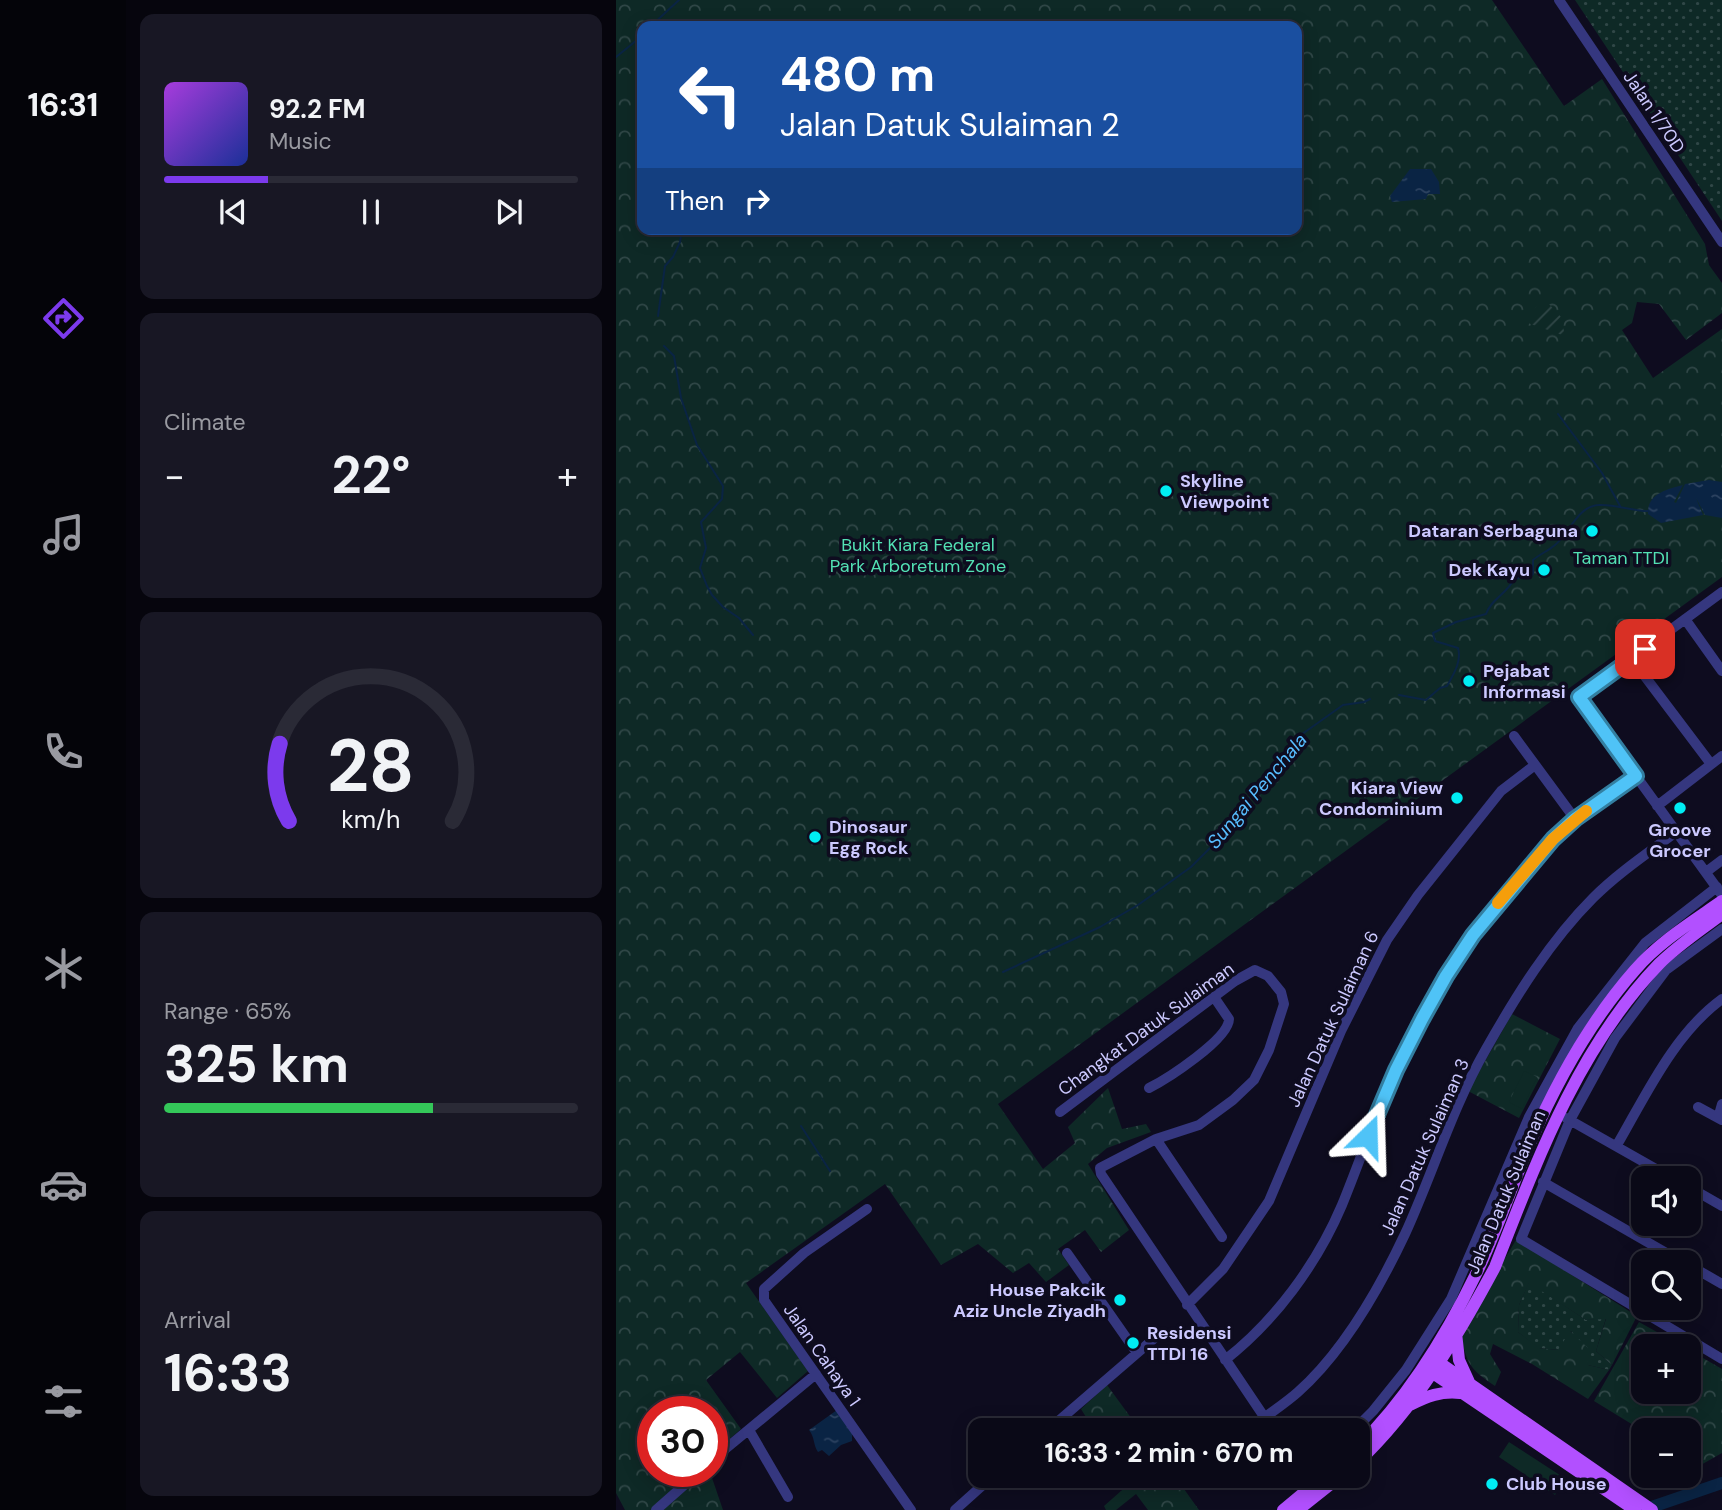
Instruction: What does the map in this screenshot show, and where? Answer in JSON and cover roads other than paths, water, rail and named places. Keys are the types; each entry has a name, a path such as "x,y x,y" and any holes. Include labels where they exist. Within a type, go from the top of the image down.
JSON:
{"main road":[{"name":"Jalan Datuk Sulaiman","path":"1370,1448 1407,1406 1431,1364 1476,1273 1540,1121 1601,1015 1649,955 1722,901"},
{"name":"Jalan Datuk Sulaiman","path":"1370,1433 1456,1333 1495,1267 1545,1140 1564,1117 1591,1053 1662,961 1722,914"},
{"path":"1601,1015 1621,996 1625,1006"},
{"path":"1476,1273 1487,1276 1495,1267"},
{"path":"1456,1333 1459,1360 1467,1389"},
{"path":"1431,1364 1607,1484 1652,1510"},
{"path":"1407,1406 1434,1394 1467,1389"},
{"path":"1607,1484 1635,1510"},
{"path":"1298,1510 1317,1488"},
{"path":"1283,1510 1320,1488"}],"street":[{"name":"Jalan 1/70D","path":"1559,0 1722,242"},
{"name":"Jalan 1/70D","path":"1567,0 1722,231"},
{"path":"1719,891 1579,697 1722,592"},
{"path":"1685,619 1722,670"},
{"path":"1631,658 1711,764"},
{"path":"1514,736 1575,819"},
{"path":"1657,806 1722,756"},
{"name":"Jalan Datuk Sulaiman 6","path":"1187,1305 1223,1269 1269,1201 1341,1031 1387,940 1418,895 1501,791 1535,765"},
{"path":"1225,1360 1251,1340 1268,1320 1312,1260 1329,1231 1396,1070 1446,976 1497,904 1553,839 1575,819 1636,776"},
{"name":"Jalan Datuk Sulaiman 3","path":"1265,1418 1299,1392 1319,1370 1367,1304 1405,1233 1448,1127 1485,1051 1531,976 1592,899 1617,876 1676,832"},
{"path":"1706,872 1722,860"},
{"name":"Jalan Datuk Sulaiman","path":"1364,1418 1406,1370 1451,1299 1529,1117 1578,1028 1646,943 1719,891"},
{"name":"Jalan Datuk Sulaiman","path":"1564,1117 1615,1038 1666,970 1722,929"},
{"name":"Changkat Datuk Sulaiman","path":"1060,1112 1214,997 1255,970 1268,976 1281,992 1284,1004 1269,1050 1254,1080 1233,1100 1199,1125 1156,1139 1100,1168 1101,1174 1187,1305"},
{"path":"1149,1088 1177,1074 1226,1030 1229,1019 1214,997"},
{"path":"1617,1145 1662,1065 1707,1010 1722,999"},
{"path":"1698,1107 1720,1119 1722,1104"},
{"path":"1652,1166 1564,1117 1558,1147 1521,1240 1722,1359"},
{"path":"1156,1139 1222,1237"},
{"path":"1545,1140 1552,1141 1558,1147"},
{"path":"1543,1182 1661,1250"},
{"path":"1701,1195 1722,1206"},
{"name":"Jalan Cahaya 1","path":"867,1209 804,1253 764,1289 764,1300 911,1510"},
{"path":"1066,1253 1137,1353"},
{"path":"1701,1272 1722,1284"},
{"path":"1187,1305 1265,1418"},
{"path":"1062,1418 1157,1336"},
{"path":"728,1448 816,1374"},
{"path":"749,1430 788,1497"},
{"path":"656,1510 682,1487"},
{"path":"955,1510 980,1488"}],"water":[{"path":"1410,169 1431,169 1439,182 1440,194 1428,194 1426,199 1392,202 1390,196"},
{"path":"1709,480 1722,482 1722,518 1705,515 1696,498 1703,515 1661,523 1648,514 1651,502 1659,494 1683,485 1674,502 1676,503 1685,484"},
{"path":"837,1410 852,1430 852,1441 841,1445 829,1456 822,1450 818,1452 809,1430"}],"waterway":[{"path":"656,21 679,0"},
{"path":"616,57 637,40"},
{"path":"658,316 665,266 673,257 681,235"},
{"path":"664,346 674,356 681,398 697,445 723,486 722,499 701,522 706,548 700,568 712,595 739,618 753,635"},
{"path":"1558,414 1602,473 1620,506"},
{"name":"Sungai Penchala","path":"1399,695 1426,700 1440,688 1447,686 1458,663 1458,648 1435,641 1433,633 1456,622 1486,614 1514,579 1529,578 1533,574 1533,560 1555,545 1585,510 1605,505 1648,511"},
{"name":"Sungai Penchala","path":"1003,972 1100,927 1138,905 1191,867 1225,833 1236,815 1298,737 1343,705 1370,699"},
{"path":"801,1126 830,1171"},
{"path":"1643,1510 1722,1483"}],"place":[{"name":"Skyline Viewpoint","path":"1166,491"},
{"name":"Dataran Serbaguna","path":"1592,531"},
{"name":"Dek Kayu","path":"1544,570"},
{"name":"Pejabat Informasi","path":"1469,681"},
{"name":"Kiara View Condominium","path":"1457,798"},
{"name":"Groove Grocer","path":"1680,808"},
{"name":"Dinosaur Egg Rock","path":"815,837"},
{"name":"House Pakcik Aziz Uncle Ziyadh","path":"1120,1300"},
{"name":"Residensi TTDI 16","path":"1133,1343"},
{"name":"Club House","path":"1492,1484"}],"park label":[{"name":"Bukit Kiara Federal Park Arboretum Zone","path":"918,555"},
{"name":"Taman TTDI","path":"1621,558"}]}
